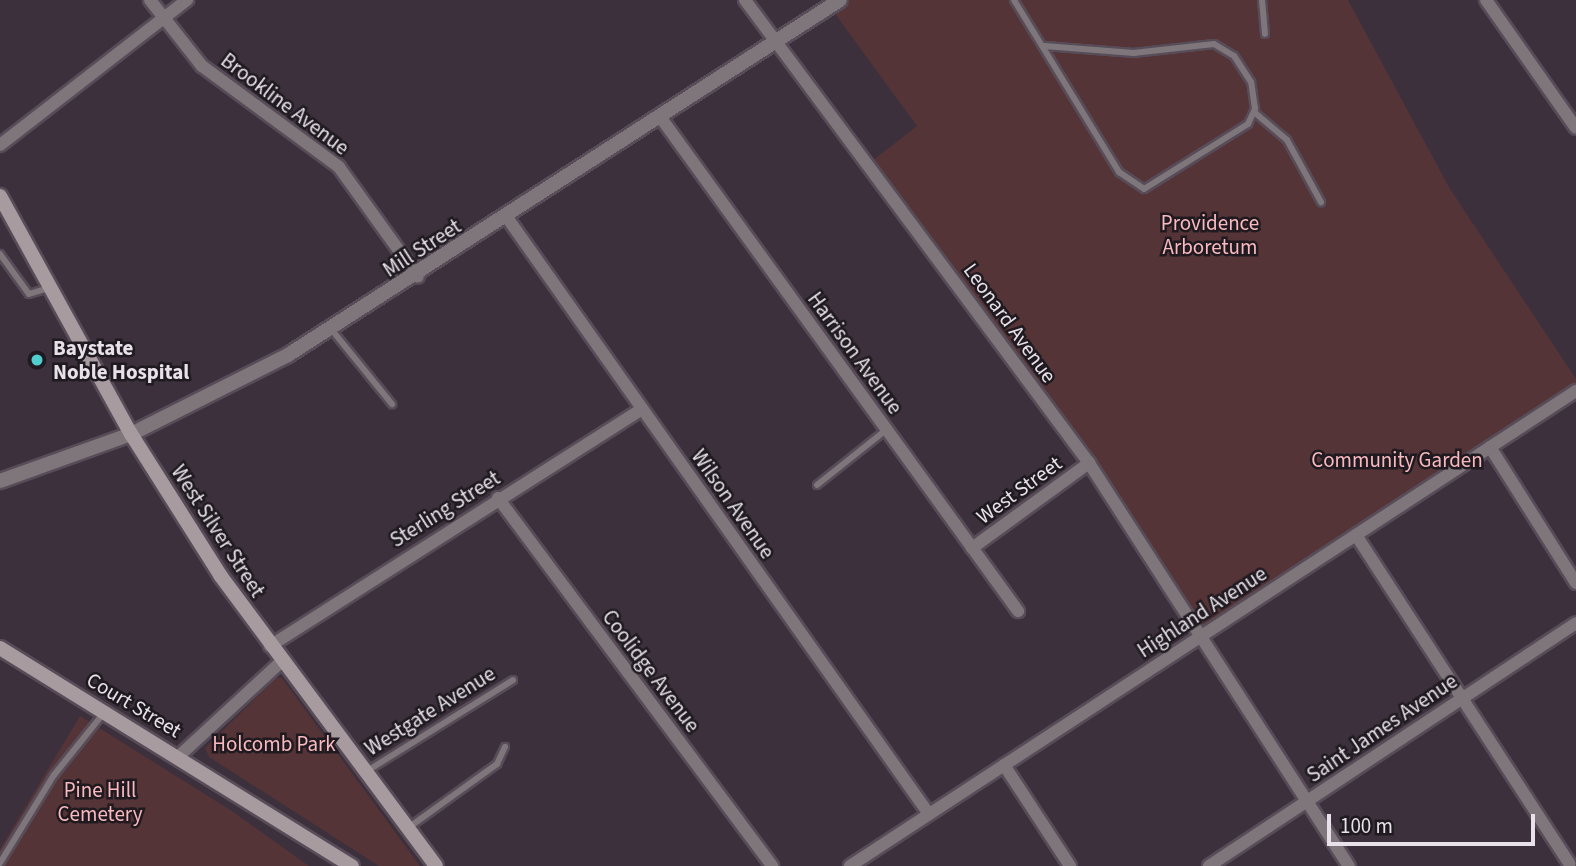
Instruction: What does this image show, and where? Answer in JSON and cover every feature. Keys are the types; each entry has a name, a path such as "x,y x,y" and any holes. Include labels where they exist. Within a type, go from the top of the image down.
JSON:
{"main road":[{"name":"West Silver Street","path":"0,195 131,435 281,662 432,862"},
{"name":"Court Street","path":"0,648 179,756 352,866"}],"street":[{"name":"Brookline Avenue","path":"150,0 160,22 202,66 339,167 418,277"},
{"path":"0,145 187,0"},
{"name":"Leonard Avenue","path":"745,0 1089,463 1349,866"},
{"name":"Mill Street","path":"0,481 131,435 331,329 418,277 506,216 840,0"},
{"path":"1486,0 1576,128"},
{"name":"Harrison Avenue","path":"661,118 1018,611"},
{"name":"Wilson Avenue","path":"506,216 929,814"},
{"name":"Highland Avenue","path":"850,866 1576,391"},
{"name":"Sterling Street","path":"271,646 498,498 642,409"},
{"path":"1490,447 1576,583"},
{"name":"West Street","path":"972,548 1089,463"},
{"name":"Coolidge Avenue","path":"498,498 772,866"},
{"path":"1356,535 1570,864"},
{"name":"Saint James Avenue","path":"1209,866 1576,623"},
{"path":"179,756 281,662"},
{"path":"1004,765 1070,866"}],"lane":[{"path":"1014,0 1119,172 1144,189 1248,124 1254,112 1251,82 1219,45 1134,52 1044,46"},
{"path":"1262,0 1265,34"},
{"path":"1254,112 1287,139 1321,202"},
{"path":"0,254 29,294 50,287"},
{"path":"331,329 391,404"},
{"path":"817,485 886,429"},
{"name":"Westgate Avenue","path":"366,772 513,680"},
{"path":"0,863 54,775 104,712"},
{"path":"408,828 497,764 505,747"}],"green space":[{"name":"Providence Arboretum","path":"840,0 1348,0 1450,189 1576,379 1576,391 1201,637 1089,463 867,165 917,126 830,7"},
{"name":"Holcomb Park","path":"276,678 282,678 420,866 379,866 209,757 205,748"},
{"name":"Pine Hill Cemetery","path":"80,716 232,811 309,866 0,866 0,849"}],"place":[{"name":"Baystate Noble Hospital","path":"37,360"}],"park label":[{"name":"Community Garden","path":"1397,460"}]}
